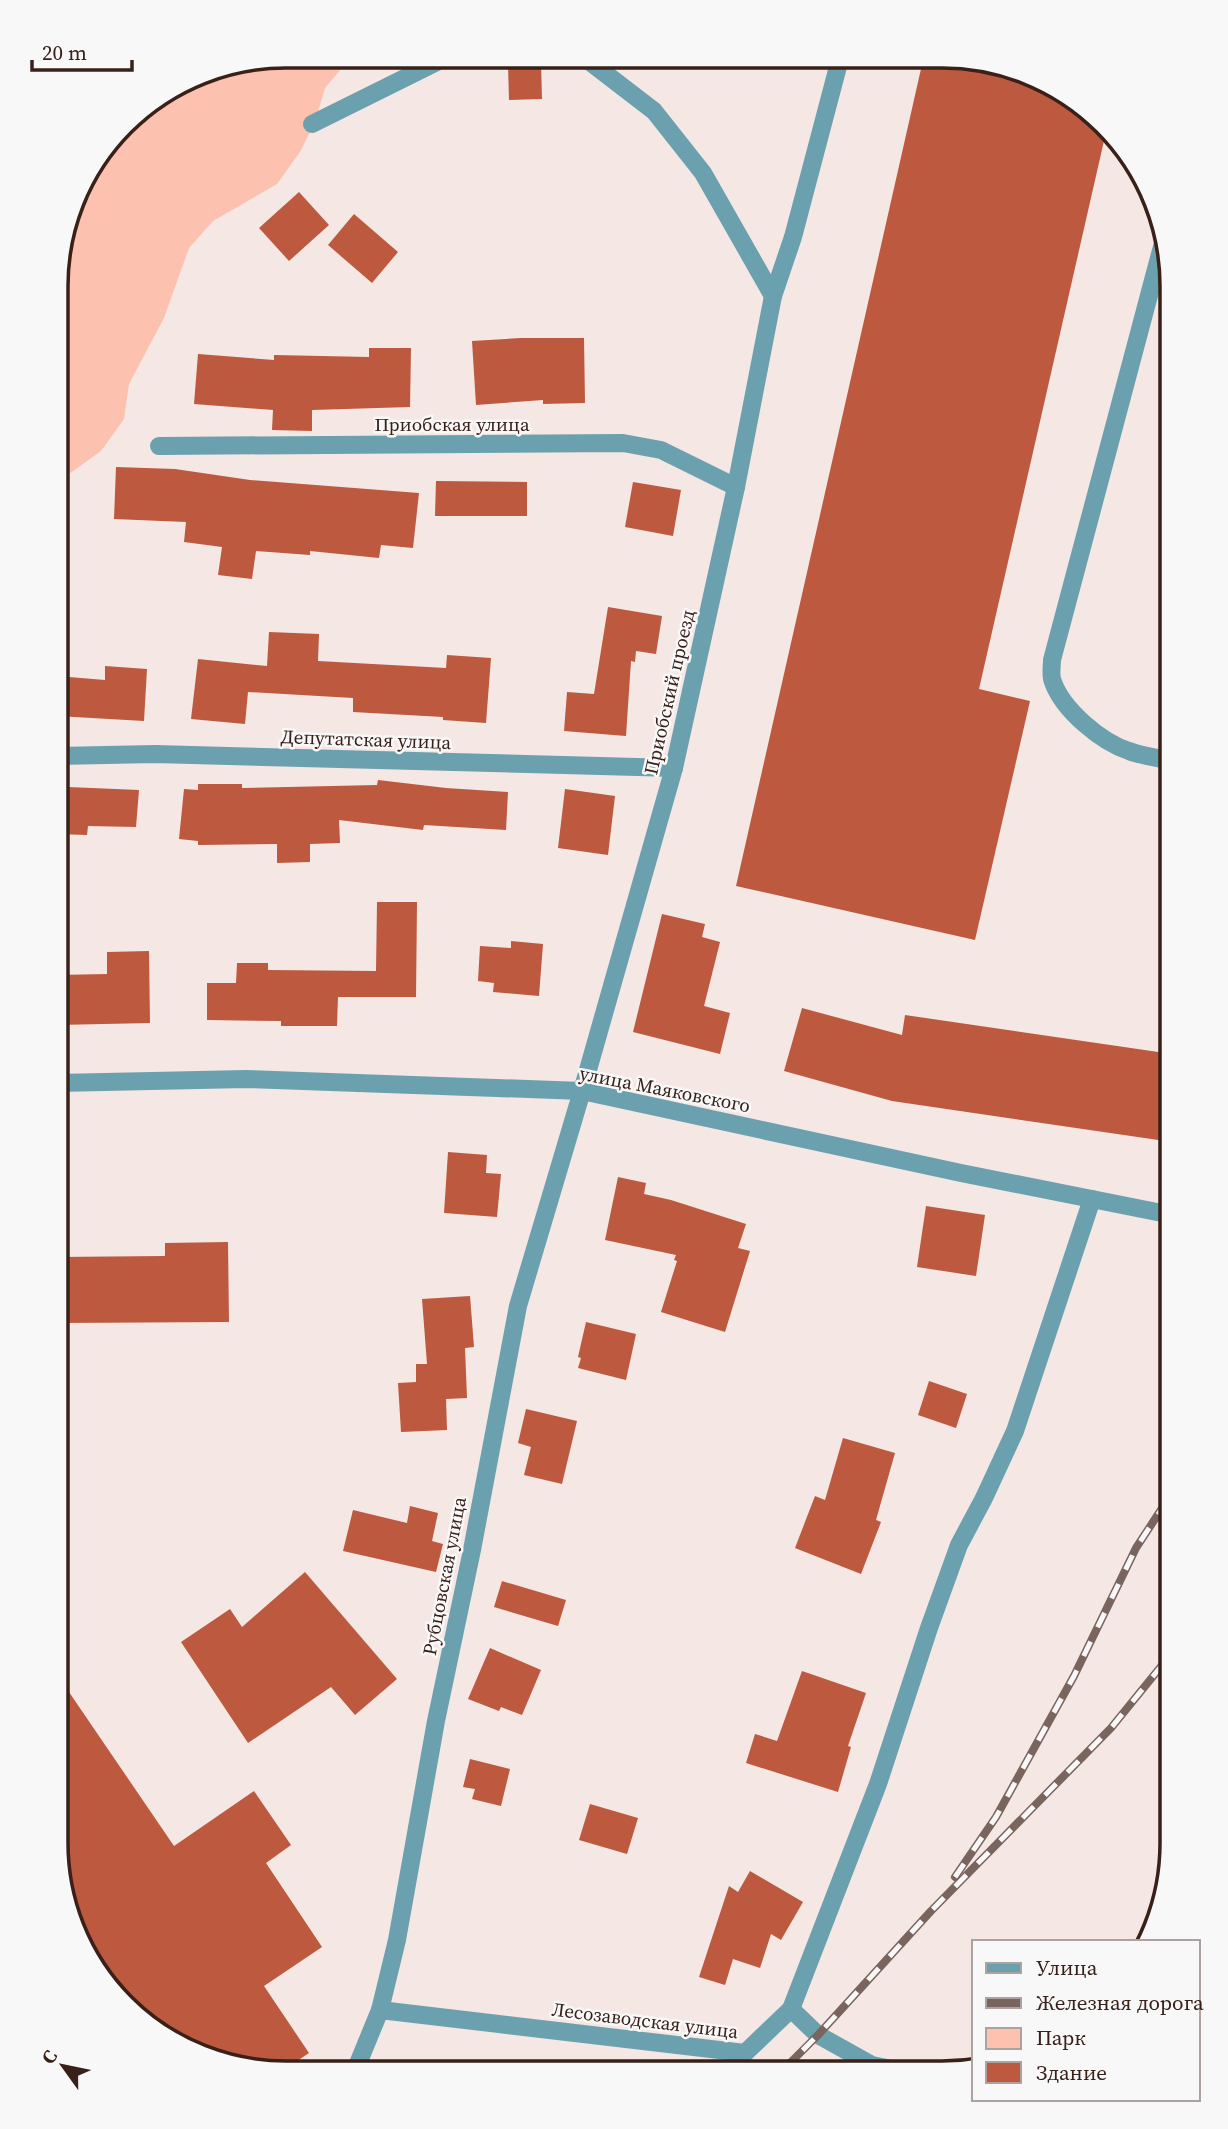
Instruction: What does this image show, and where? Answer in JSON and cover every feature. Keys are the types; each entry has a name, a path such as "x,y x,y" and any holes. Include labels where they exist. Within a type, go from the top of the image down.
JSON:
{"street":[{"name":"Приобский проезд","path":"582,1091 674,768 736,487 773,296 793,237 837,68"},
{"path":"312,124 423,69"},
{"path":"599,69 654,111 703,173 773,296"},
{"path":"1158,262 1052,660 1052,680 1067,704 1108,742 1160,758"},
{"name":"Приобская улица","path":"159,446 623,443 661,450 736,487"},
{"name":"Депутатская улица","path":"68,756 155,754 674,768"},
{"name":"улица Маяковского","path":"68,1083 246,1079 582,1091 1159,1212"},
{"name":"Рубцовская улица","path":"359,2061 380,2010 397,1940 436,1721 472,1550 518,1306 582,1091"},
{"path":"865,2061 818,2035 791,2009 878,1784 959,1545 1015,1431 1092,1199"},
{"name":"Лесозаводская улица","path":"380,2010 745,2053 791,2009"}],"green space":[{"path":"272,69 341,69 325,88 315,122 300,152 277,184 213,221 189,248 164,318 129,384 124,419 101,451 68,475 70,258 80,216 97,177 122,143 143,122 177,97 203,85 244,72"}],"building":[{"path":"921,68 984,72 1012,80 1063,105 1104,141 979,689 1030,701 975,940 736,886"},
{"path":"508,69 541,69 542,99 509,100"},
{"path":"299,192 329,225 289,261 259,228"},
{"path":"354,214 398,252 372,283 328,245"},
{"path":"584,338 585,403 543,404 543,400 476,405 472,341"},
{"path":"369,348 411,348 410,407 312,410 312,431 272,430 273,410 194,404 198,354 274,360 274,355 369,357"},
{"path":"116,467 175,469 250,480 419,493 413,548 381,545 379,558 310,551 310,555 256,551 252,579 218,575 222,547 184,542 186,522 114,519"},
{"path":"436,481 527,482 527,516 435,516"},
{"path":"633,482 681,490 673,536 625,527"},
{"path":"608,607 662,616 656,654 636,651 635,662 631,661 626,736 564,731 567,692 594,694"},
{"path":"269,632 319,634 318,661 446,668 447,655 491,658 486,723 443,720 443,717 353,712 353,698 248,692 245,724 191,719 198,659 267,666"},
{"path":"105,666 147,669 144,721 68,717 68,677 105,680"},
{"path":"378,780 508,792 506,830 424,825 423,830 339,820 340,843 310,844 310,862 277,863 277,844 198,845 198,841 179,839 184,789 198,790 198,784 242,784 242,788 377,785"},
{"path":"68,787 139,790 136,827 88,826 87,835 68,834"},
{"path":"565,789 615,796 608,855 558,848"},
{"path":"377,902 417,902 416,997 338,997 337,1026 281,1026 281,1021 207,1020 207,983 236,983 237,963 268,963 268,970 376,971"},
{"path":"662,914 705,924 702,937 720,942 704,1006 730,1013 720,1054 633,1032"},
{"path":"511,941 543,944 539,996 493,992 494,983 478,981 480,946 511,948"},
{"path":"149,951 150,1023 68,1025 68,975 107,974 107,952"},
{"path":"802,1008 902,1035 905,1015 1160,1052 1159,1140 892,1101 784,1071"},
{"path":"448,1152 487,1155 486,1173 501,1174 497,1217 444,1213"},
{"path":"618,1177 646,1183 644,1194 746,1224 738,1248 750,1251 725,1332 661,1312 677,1261 674,1260 676,1255 605,1240"},
{"path":"926,1206 985,1215 976,1276 917,1267"},
{"path":"228,1242 229,1322 68,1323 68,1257 165,1256 165,1243"},
{"path":"470,1296 474,1347 465,1348 467,1398 446,1399 447,1430 401,1432 398,1383 416,1382 416,1364 427,1364 422,1299"},
{"path":"586,1322 636,1334 626,1380 578,1368"},
{"path":"929,1381 967,1394 956,1428 918,1415"},
{"path":"526,1409 577,1421 562,1484 524,1475 531,1447 518,1443"},
{"path":"843,1438 895,1453 876,1520 881,1522 861,1574 795,1548 815,1496 825,1500"},
{"path":"410,1506 438,1513 432,1541 443,1544 436,1572 343,1551 353,1510 407,1523"},
{"path":"305,1572 397,1679 355,1715 331,1687 248,1743 181,1642 230,1609 242,1627"},
{"path":"502,1581 566,1600 558,1626 494,1607"},
{"path":"490,1648 541,1670 522,1715 501,1707 499,1711 468,1699"},
{"path":"802,1671 866,1693 848,1746 851,1747 838,1792 746,1763 755,1734 777,1741"},
{"path":"68,1691 174,1846 254,1791 291,1845 266,1863 322,1947 264,1986 309,2053 297,2061 258,2059 203,2044 165,2024 143,2007 105,1964 80,1913 72,1885 68,1842"},
{"path":"470,1759 510,1769 501,1806 472,1799 475,1789 463,1787"},
{"path":"590,1804 638,1818 627,1854 579,1840"},
{"path":"750,1871 803,1902 781,1940 771,1934 760,1968 733,1959 725,1985 699,1977 729,1886 738,1892"}],"railway":[{"path":"955,1877 996,1817 1074,1676 1136,1548 1159,1513"},
{"path":"792,2061 931,1911 1111,1728 1159,1669"}]}
